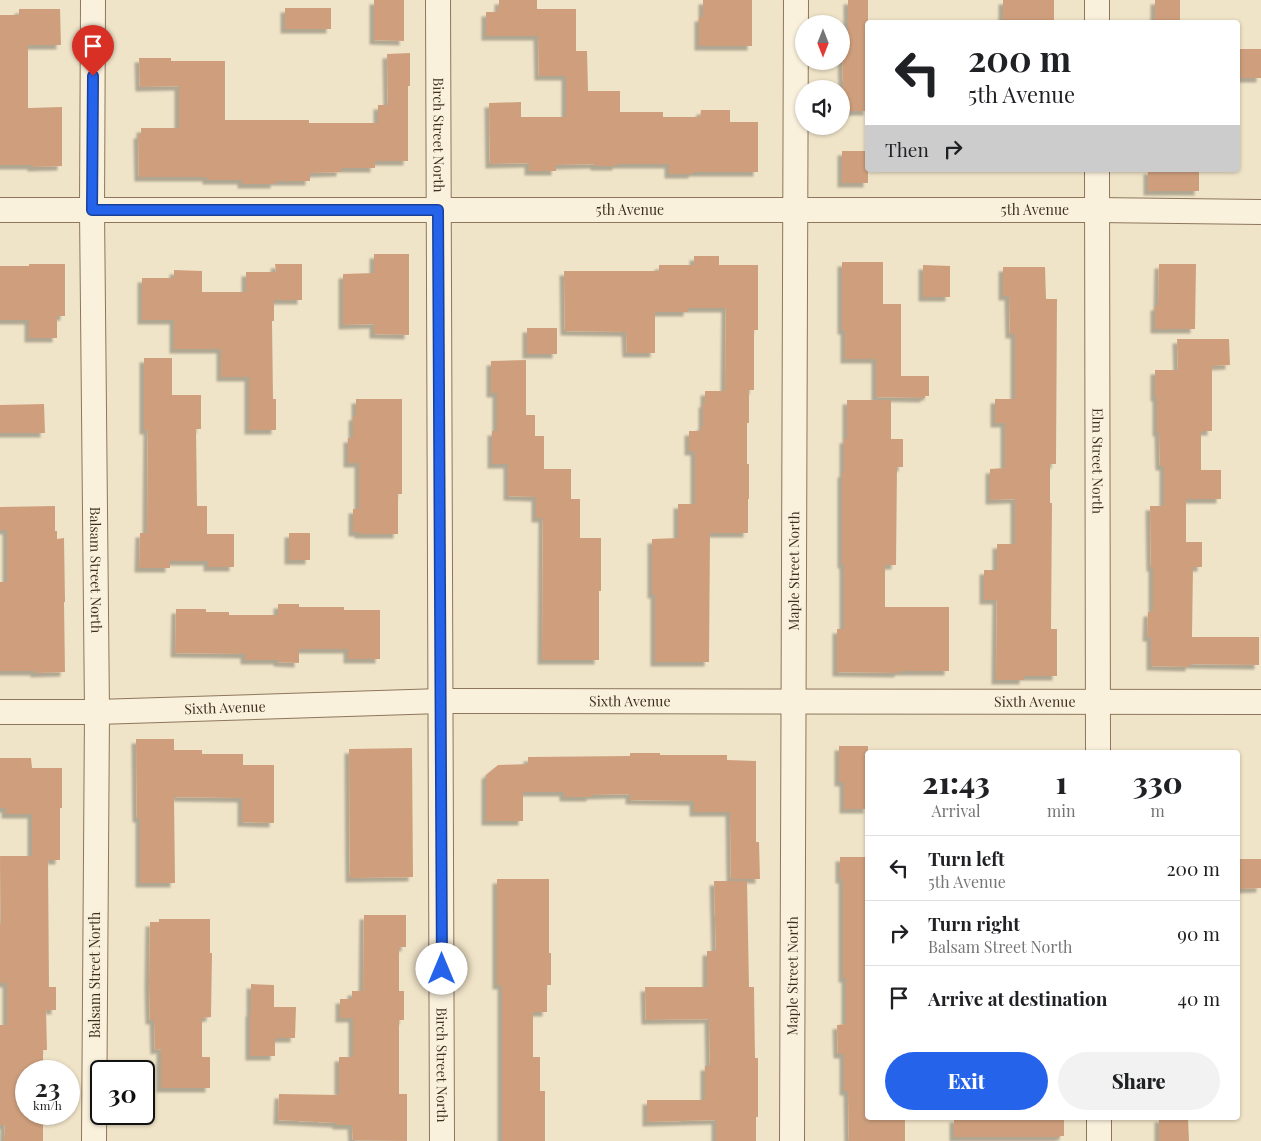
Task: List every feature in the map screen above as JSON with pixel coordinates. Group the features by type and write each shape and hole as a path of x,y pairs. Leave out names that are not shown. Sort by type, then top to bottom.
{"street":[{"name":"Balsam Street North","path":"93,0 92,210 97,712 94,1141"},
{"name":"Birch Street North","path":"438,0 442,1141"},
{"name":"Maple Street North","path":"792,1141 796,0"},
{"path":"1096,0 1097,20"},
{"name":"Elm Street North","path":"1097,172 1098,750"},
{"name":"5th Avenue","path":"0,210 1097,210 1261,212"},
{"name":"Sixth Avenue","path":"0,712 97,712 441,701 1261,702"},
{"path":"1099,1120 1099,1141"}],"building":[{"path":"374,0 404,0 404,41 374,40"},
{"path":"499,0 537,0 537,9 576,9 576,51 587,51 588,91 620,91 620,112 663,112 663,117 700,117 701,110 730,110 730,122 758,122 758,172 669,174 669,164 617,164 617,166 595,166 595,164 556,165 556,171 529,171 529,163 490,164 489,103 521,102 521,117 566,117 566,76 539,76 538,36 486,36 486,12 497,12"},
{"path":"703,0 752,0 752,46 699,46 699,17 703,17"},
{"path":"848,0 868,0 868,20 865,20 865,111 850,111 850,80 843,80 843,70 850,70 850,15 848,15"},
{"path":"1003,0 1054,0 1054,20 1003,20"},
{"path":"1155,0 1180,0 1180,20 1155,20"},
{"path":"285,8 331,8 331,29 285,29"},
{"path":"19,9 60,9 61,45 28,45 28,108 62,107 62,166 0,165 0,15 19,15"},
{"path":"1240,49 1261,49 1261,78 1240,78"},
{"path":"410,53 408,161 375,161 375,168 341,168 341,172 310,173 310,181 275,181 275,184 242,184 242,180 207,180 207,177 139,177 138,134 141,134 141,128 179,128 179,86 140,87 139,58 171,58 171,61 225,61 225,120 309,120 309,123 378,123 378,105 388,105 387,54"},
{"path":"842,151 865,151 865,172 868,172 868,183 842,183"},
{"path":"1148,172 1199,172 1199,191 1148,191"},
{"path":"374,254 409,254 409,335 374,334 374,324 343,325 343,274 374,273"},
{"path":"694,256 719,256 719,265 758,265 758,330 754,330 754,390 749,390 749,423 747,423 747,464 749,464 748,533 710,533 709,662 655,662 655,594 652,594 652,539 678,538 678,504 695,504 695,451 689,451 689,431 701,431 701,426 703,426 705,391 725,391 726,308 688,308 688,312 655,312 655,353 627,353 626,332 565,331 564,271 659,271 659,265 694,265"},
{"path":"842,262 883,262 883,304 901,304 901,376 929,376 929,396 925,396 925,398 876,397 876,359 845,359 845,330 842,330"},
{"path":"29,264 65,264 65,316 57,316 57,338 29,338 29,320 0,320 0,266 29,266"},
{"path":"275,264 302,264 302,300 274,300 274,321 272,321 273,399 276,399 276,430 249,430 249,377 221,377 221,349 174,349 174,320 142,320 142,278 174,278 174,270 202,271 202,292 246,292 246,272 276,272"},
{"path":"1159,264 1196,264 1195,329 1155,329 1155,306 1158,306"},
{"path":"923,265 950,266 950,297 923,297"},
{"path":"1003,267 1045,267 1046,299 1057,299 1056,464 1050,464 1050,503 1052,503 1051,629 1057,629 1057,676 1024,676 1024,680 996,680 997,600 984,600 984,570 997,570 997,544 1015,544 1015,499 990,500 990,469 1005,468 1005,423 995,423 995,399 1015,399 1015,334 1010,334 1009,296 1003,296"},
{"path":"527,328 557,328 557,354 527,354"},
{"path":"1177,339 1229,339 1230,365 1212,366 1212,431 1201,432 1201,470 1221,470 1221,499 1186,499 1186,542 1202,542 1202,567 1193,567 1192,637 1259,637 1259,665 1190,664 1190,667 1151,666 1151,637 1147,637 1148,612 1153,612 1150,506 1164,506 1164,466 1160,466 1155,370 1178,370"},
{"path":"144,358 172,358 172,395 201,395 201,429 196,429 197,506 207,506 207,534 234,534 234,567 208,567 208,561 170,561 170,568 139,568 140,533 147,533 148,430 144,430"},
{"path":"526,360 526,415 535,415 535,436 544,436 544,469 571,469 571,499 580,499 580,538 601,538 599,660 542,660 543,518 536,518 536,497 508,496 508,464 492,464 492,431 497,431 497,393 491,393 491,361"},
{"path":"356,399 402,399 402,494 398,494 398,534 359,534 359,532 353,532 353,509 359,509 359,463 348,463 348,438 353,438 353,416 356,416"},
{"path":"847,400 891,400 891,439 903,439 903,467 897,467 896,565 885,565 885,607 949,607 949,671 899,671 899,673 837,672 837,629 844,629 842,473 844,473 844,439 847,439"},
{"path":"44,404 45,433 0,433 0,405"},
{"path":"55,506 55,531 57,531 57,539 64,538 65,672 0,671 0,582 7,582 7,530 0,530 0,507"},
{"path":"289,533 310,533 310,560 289,560"},
{"path":"278,604 299,604 299,607 344,607 344,610 380,610 380,659 348,659 348,649 299,649 299,663 278,662 278,660 245,660 245,654 175,653 176,609 206,609 206,612 229,612 229,615 278,615"},
{"path":"136,739 174,739 174,750 202,750 202,754 243,754 243,765 274,765 274,823 242,822 242,798 174,797 175,883 140,883 140,818 137,818"},
{"path":"839,746 868,746 868,750 865,750 865,809 844,809 844,782 839,782"},
{"path":"412,748 413,877 350,878 349,749"},
{"path":"630,753 727,755 727,760 756,761 756,842 759,842 760,879 731,879 730,812 694,812 694,801 630,800 630,794 564,797 564,792 523,792 523,821 486,821 486,775 498,765 528,764 528,757 630,756"},
{"path":"0,758 31,758 32,768 62,768 60,860 48,860 49,987 56,987 56,1010 46,1010 47,1050 43,1050 43,1060 15,1060 15,1125 43,1125 43,1141 4,1141 5,1125 0,1125 0,1025 7,1025 7,983 0,983 0,856 32,856 32,814 6,814 6,808 0,808"},
{"path":"840,857 865,857 865,1120 905,1120 905,1141 849,1141 848,1091 844,1091 844,1054 838,1054 837,1025 846,1024 846,978 843,978 843,879 840,879"},
{"path":"1240,859 1261,859 1261,888 1240,889"},
{"path":"497,879 549,879 551,985 547,985 547,1012 533,1012 533,1057 540,1057 540,1091 545,1091 545,1141 502,1141 502,985 497,985"},
{"path":"714,881 747,881 749,987 754,987 755,1058 758,1058 756,1141 716,1141 716,1120 647,1122 647,1100 705,1100 705,1066 710,1066 709,1019 646,1020 645,987 707,987 707,951 716,951"},
{"path":"364,915 406,915 406,947 399,947 399,991 404,991 404,1020 399,1020 399,1094 407,1094 407,1141 353,1140 352,1125 278,1120 279,1094 339,1095 339,1057 353,1057 353,1018 340,1018 340,999 352,999 352,991 363,991"},
{"path":"159,919 210,919 210,953 212,953 211,1017 202,1018 202,1057 210,1057 210,1088 161,1088 161,1049 155,1050 154,1020 150,1020 149,984 150,922 159,922"},
{"path":"251,984 274,985 274,1007 296,1007 295,1038 275,1038 275,1056 250,1056"},
{"path":"954,1120 1064,1120 1064,1136 1060,1137 954,1137"},
{"path":"1159,1120 1188,1120 1189,1141 1159,1141"}],"route":[{"path":"93,76 92,210 438,210 442,969"}]}
